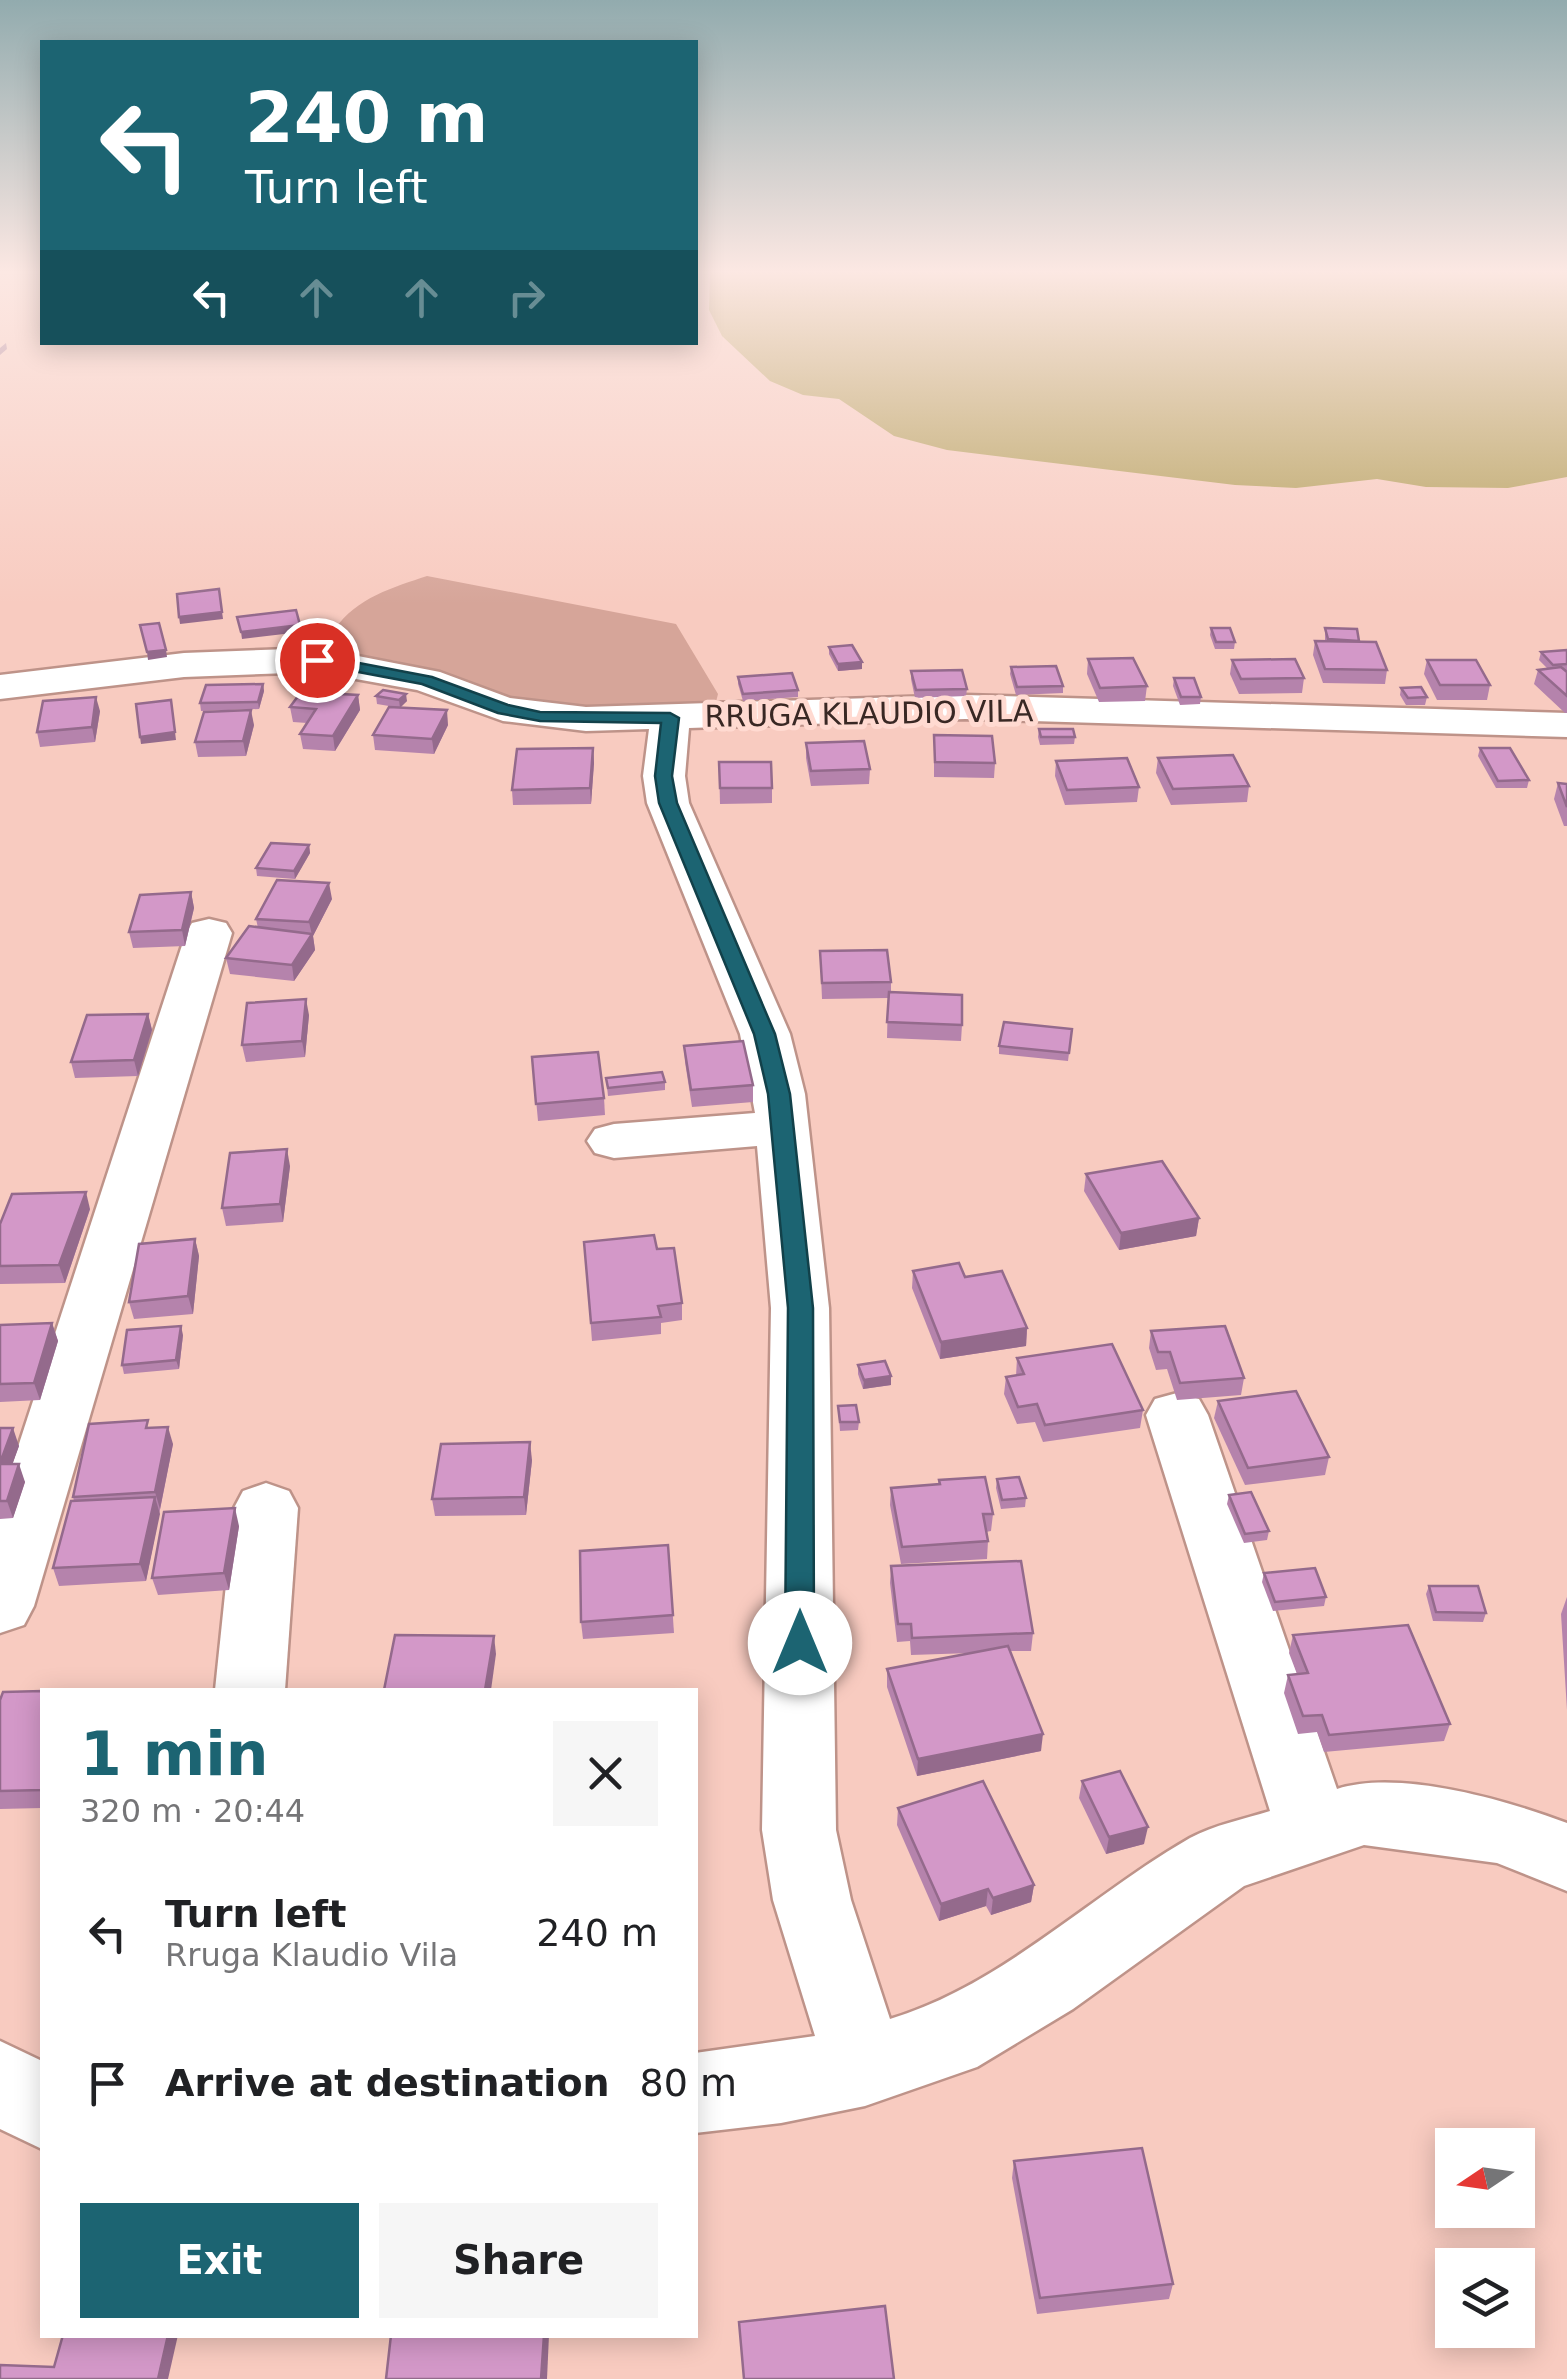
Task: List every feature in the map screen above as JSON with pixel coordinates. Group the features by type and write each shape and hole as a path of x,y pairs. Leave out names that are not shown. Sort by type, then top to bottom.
{"street":[{"name":"RRUGA KLAUDIO VILA","path":"0,687 184,665 317,660 426,680 504,709 540,716 670,718 965,707 1567,725"},
{"path":"670,718 664,776 668,803 765,1034 782,1127 800,1308 799,1830 812,1900 865,2066"},
{"path":"0,1606 210,933"},
{"path":"614,1141 782,1127"},
{"path":"1177,1415 1313,1830"},
{"path":"250,1688 266,1508"},
{"path":"698,2093 781,2083 865,2066 948,2040 1045,1984 1219,1862 1364,1812 1500,1831 1567,1857"},
{"path":"0,2081 40,2107"}],"shaded area":[{"path":"772,382 1567,382 1567,477 1508,488 1426,487 1377,479 1296,488 1235,485 947,450 894,436 839,399 803,395"},
{"path":"427,576 676,624 718,694 714,710 529,715 447,678 396,661 347,655 335,629 344,618 376,595"}],"building":[{"path":"219,589 222,612 179,617 177,594"},
{"path":"296,610 300,625 241,632 237,617"},
{"path":"159,623 166,650 147,652 140,625"},
{"path":"1211,628 1230,628 1235,642 1216,642"},
{"path":"1325,628 1357,629 1359,641 1328,639"},
{"path":"1315,641 1376,642 1387,670 1325,669"},
{"path":"852,645 862,662 838,664 829,647"},
{"path":"1567,650 1567,664 1553,665 1541,652"},
{"path":"1133,658 1147,686 1100,688 1088,659"},
{"path":"1295,659 1304,678 1241,679 1232,660"},
{"path":"1427,660 1476,660 1490,685 1440,685"},
{"path":"1056,666 1063,686 1017,687 1011,667"},
{"path":"1561,667 1567,672 1567,696 1538,670"},
{"path":"962,670 967,689 916,690 911,671"},
{"path":"792,673 798,690 743,694 738,677"},
{"path":"1174,678 1194,678 1201,697 1181,697"},
{"path":"263,684 258,702 200,703 206,685"},
{"path":"1421,687 1427,697 1408,698 1401,688"},
{"path":"383,690 406,694 399,700 376,696"},
{"path":"301,692 358,695 333,736 300,734 316,709 290,707"},
{"path":"96,697 92,727 37,732 43,701"},
{"path":"171,700 175,732 140,737 136,704"},
{"path":"389,707 447,710 432,739 373,735"},
{"path":"251,710 243,741 195,742 204,712"},
{"path":"1039,729 1073,729 1075,737 1041,737"},
{"path":"934,735 992,736 995,763 935,762"},
{"path":"864,741 870,769 811,771 806,743"},
{"path":"593,748 590,788 512,790 517,749"},
{"path":"1480,748 1510,748 1529,780 1498,781"},
{"path":"1233,755 1249,786 1173,789 1158,758"},
{"path":"1127,758 1139,787 1067,790 1056,761"},
{"path":"719,762 771,762 772,788 720,788"},
{"path":"1558,783 1567,784 1567,807"},
{"path":"271,843 309,845 294,871 256,868"},
{"path":"277,880 329,883 309,922 256,919"},
{"path":"191,892 182,930 129,932 140,895"},
{"path":"249,926 312,934 292,965 226,958"},
{"path":"887,950 891,982 822,983 820,951"},
{"path":"889,992 962,995 962,1025 887,1022"},
{"path":"306,999 302,1041 242,1045 247,1003"},
{"path":"148,1014 134,1060 71,1062 87,1015"},
{"path":"1004,1022 1072,1029 1069,1053 999,1046"},
{"path":"743,1041 753,1085 691,1090 684,1046"},
{"path":"598,1052 604,1098 536,1104 532,1057"},
{"path":"662,1072 665,1082 608,1088 606,1078"},
{"path":"287,1149 280,1204 222,1208 230,1153"},
{"path":"1162,1161 1199,1218 1121,1233 1086,1174"},
{"path":"86,1192 59,1265 0,1266 0,1224 12,1194"},
{"path":"654,1235 657,1249 674,1248 682,1303 658,1306 661,1317 591,1323 584,1242"},
{"path":"195,1239 188,1296 129,1302 139,1244"},
{"path":"959,1263 965,1277 1002,1271 1027,1328 941,1342 913,1271"},
{"path":"52,1323 34,1383 0,1384 0,1325"},
{"path":"181,1326 176,1360 122,1365 127,1330"},
{"path":"1225,1326 1244,1378 1180,1383 1170,1352 1158,1352 1151,1331"},
{"path":"1112,1344 1143,1410 1045,1425 1037,1404 1018,1407 1006,1377 1024,1374 1017,1358"},
{"path":"885,1361 891,1376 864,1380 858,1365"},
{"path":"1296,1391 1329,1457 1248,1468 1218,1401"},
{"path":"856,1405 859,1422 840,1422 838,1406"},
{"path":"148,1420 146,1428 168,1427 155,1492 73,1497 89,1424"},
{"path":"0,1428 13,1428 0,1463"},
{"path":"530,1442 524,1497 432,1499 441,1444"},
{"path":"0,1464 19,1464 7,1501 0,1501"},
{"path":"985,1477 993,1514 983,1514 988,1541 902,1547 891,1488"},
{"path":"1019,1477 1026,1498 1002,1500 997,1479"},
{"path":"1251,1492 1269,1531 1245,1534 1229,1495"},
{"path":"155,1497 140,1564 53,1568 71,1501"},
{"path":"235,1508 224,1573 152,1578 164,1512"},
{"path":"668,1545 673,1615 581,1622 580,1551"},
{"path":"1021,1561 1033,1633 912,1638 911,1624 898,1624 891,1566"},
{"path":"1315,1568 1326,1597 1275,1602 1264,1573"},
{"path":"1429,1586 1478,1586 1486,1613 1436,1612"},
{"path":"1408,1625 1450,1724 1329,1735 1322,1715 1303,1716 1288,1675 1308,1673 1293,1635"},
{"path":"395,1635 494,1636 485,1688 384,1688"},
{"path":"1008,1646 1043,1734 918,1759 887,1669"},
{"path":"40,1691 40,1790 0,1791 3,1692"},
{"path":"1120,1771 1148,1827 1109,1837 1082,1781"},
{"path":"983,1781 1034,1885 993,1898 988,1889 941,1904 898,1808"},
{"path":"1142,2148 1173,2284 1040,2298 1014,2161"},
{"path":"885,2306 894,2379 744,2379 739,2322"},
{"path":"62,2338 167,2338 158,2379 0,2379 0,2365 54,2367"},
{"path":"391,2338 544,2338 541,2379 386,2379"}],"route":[{"path":"317,660 426,680 504,709 540,716 670,718 664,776 668,803 765,1034 779,1094 800,1308 800,1643"}]}
